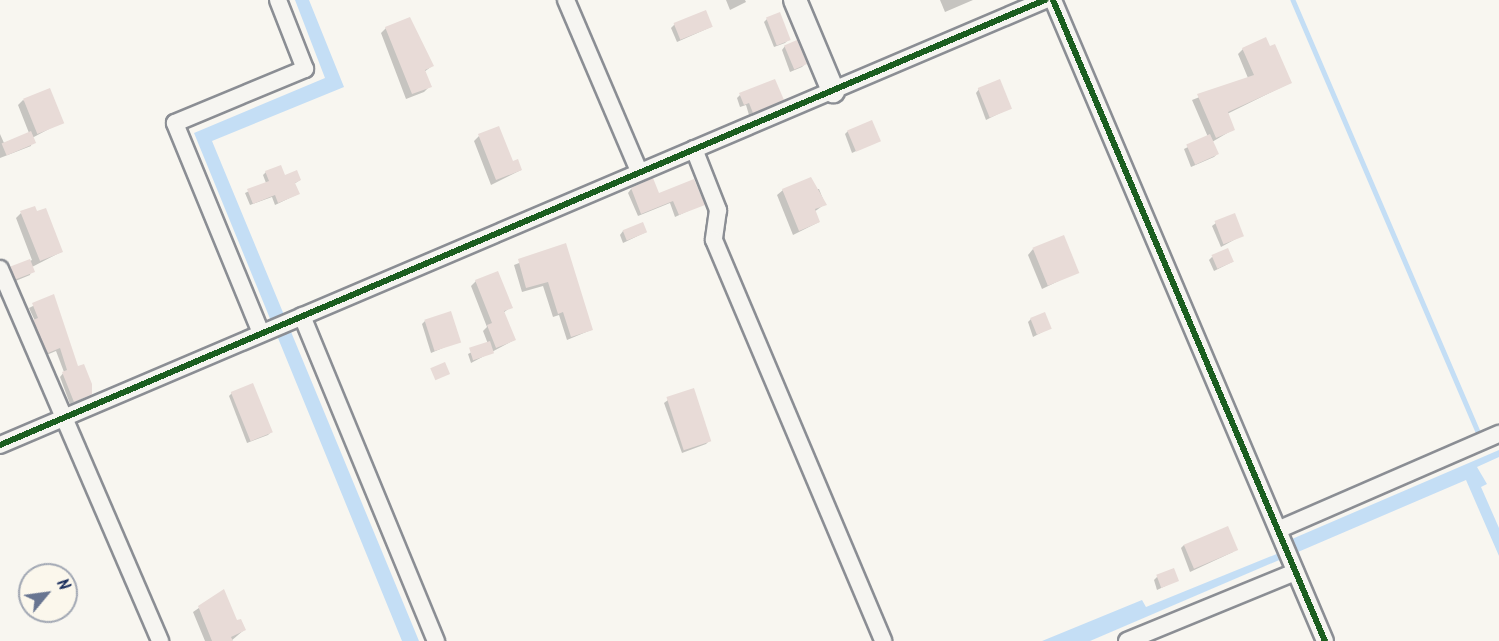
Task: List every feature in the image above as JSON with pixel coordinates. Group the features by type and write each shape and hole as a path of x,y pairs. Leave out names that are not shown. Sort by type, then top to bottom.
{"street":[{"path":"267,331 175,123 305,69 278,0"},
{"path":"566,0 639,171"},
{"path":"795,0 833,90"},
{"path":"0,445 1045,0"},
{"path":"1053,0 1325,641"},
{"path":"694,149 718,210 714,240 883,641"},
{"path":"0,269 58,411 66,417 160,641"},
{"path":"295,319 436,641"},
{"path":"1127,641 1499,434"}],"water":[{"path":"295,0 309,0 344,87 212,141 419,641 402,641 194,133 325,78"},
{"path":"1499,450 1499,457 1477,467 1487,484 1481,487 1499,528 1499,556 1466,480 1090,641 1042,641 1142,600 1146,607 1279,553 1294,543 1292,539"}],"building":[{"path":"706,10 713,27 680,40 674,23"},
{"path":"780,12 791,40 777,45 766,17"},
{"path":"410,17 434,66 425,70 432,87 412,94 385,27"},
{"path":"1266,37 1270,46 1275,44 1292,83 1228,112 1235,130 1216,138 1197,94 1254,75 1242,48"},
{"path":"797,40 807,64 794,69 784,45"},
{"path":"775,79 784,100 753,113 749,103 744,105 739,93"},
{"path":"1000,79 1012,109 990,118 978,88"},
{"path":"50,88 64,123 37,134 23,99"},
{"path":"872,120 881,141 856,152 847,131"},
{"path":"499,126 513,161 518,159 522,170 496,180 478,134"},
{"path":"31,131 36,143 7,155 2,144"},
{"path":"1210,134 1219,154 1195,165 1186,145"},
{"path":"281,165 285,175 297,170 301,180 295,183 300,194 278,203 275,195 253,204 247,189 269,181 265,171"},
{"path":"811,177 827,205 815,209 820,222 799,231 782,189"},
{"path":"653,178 659,193 694,179 705,205 679,215 673,201 641,214 631,188"},
{"path":"35,206 37,211 46,208 63,252 40,261 20,211"},
{"path":"1235,213 1244,236 1223,244 1214,221"},
{"path":"643,222 647,232 627,240 623,230"},
{"path":"1064,235 1079,273 1048,286 1032,248"},
{"path":"566,243 593,330 571,337 563,312 558,314 548,282 526,288 518,259"},
{"path":"1228,248 1234,262 1217,269 1211,255"},
{"path":"30,259 35,272 15,280 10,267"},
{"path":"498,271 513,308 504,311 516,340 496,348 487,325 492,323 475,280"},
{"path":"54,294 78,366 84,364 92,384 92,394 74,402 62,372 67,370 60,348 48,353 33,320 38,318 32,303"},
{"path":"451,311 461,342 435,351 424,320"},
{"path":"1045,312 1052,329 1037,335 1030,318"},
{"path":"490,341 494,353 473,360 469,348"},
{"path":"445,362 450,374 435,380 430,368"},
{"path":"253,383 273,432 251,441 231,392"},
{"path":"694,388 711,441 684,450 666,397"},
{"path":"1228,526 1238,550 1194,569 1184,545"},
{"path":"1174,568 1179,581 1161,588 1156,575"},
{"path":"224,589 237,620 241,619 246,630 231,637 233,641 212,641 198,606"}],"waterway":[{"path":"1293,0 1478,432"}],"cycle path":[{"path":"0,445 1045,0"},
{"path":"1053,0 1325,641"}]}
